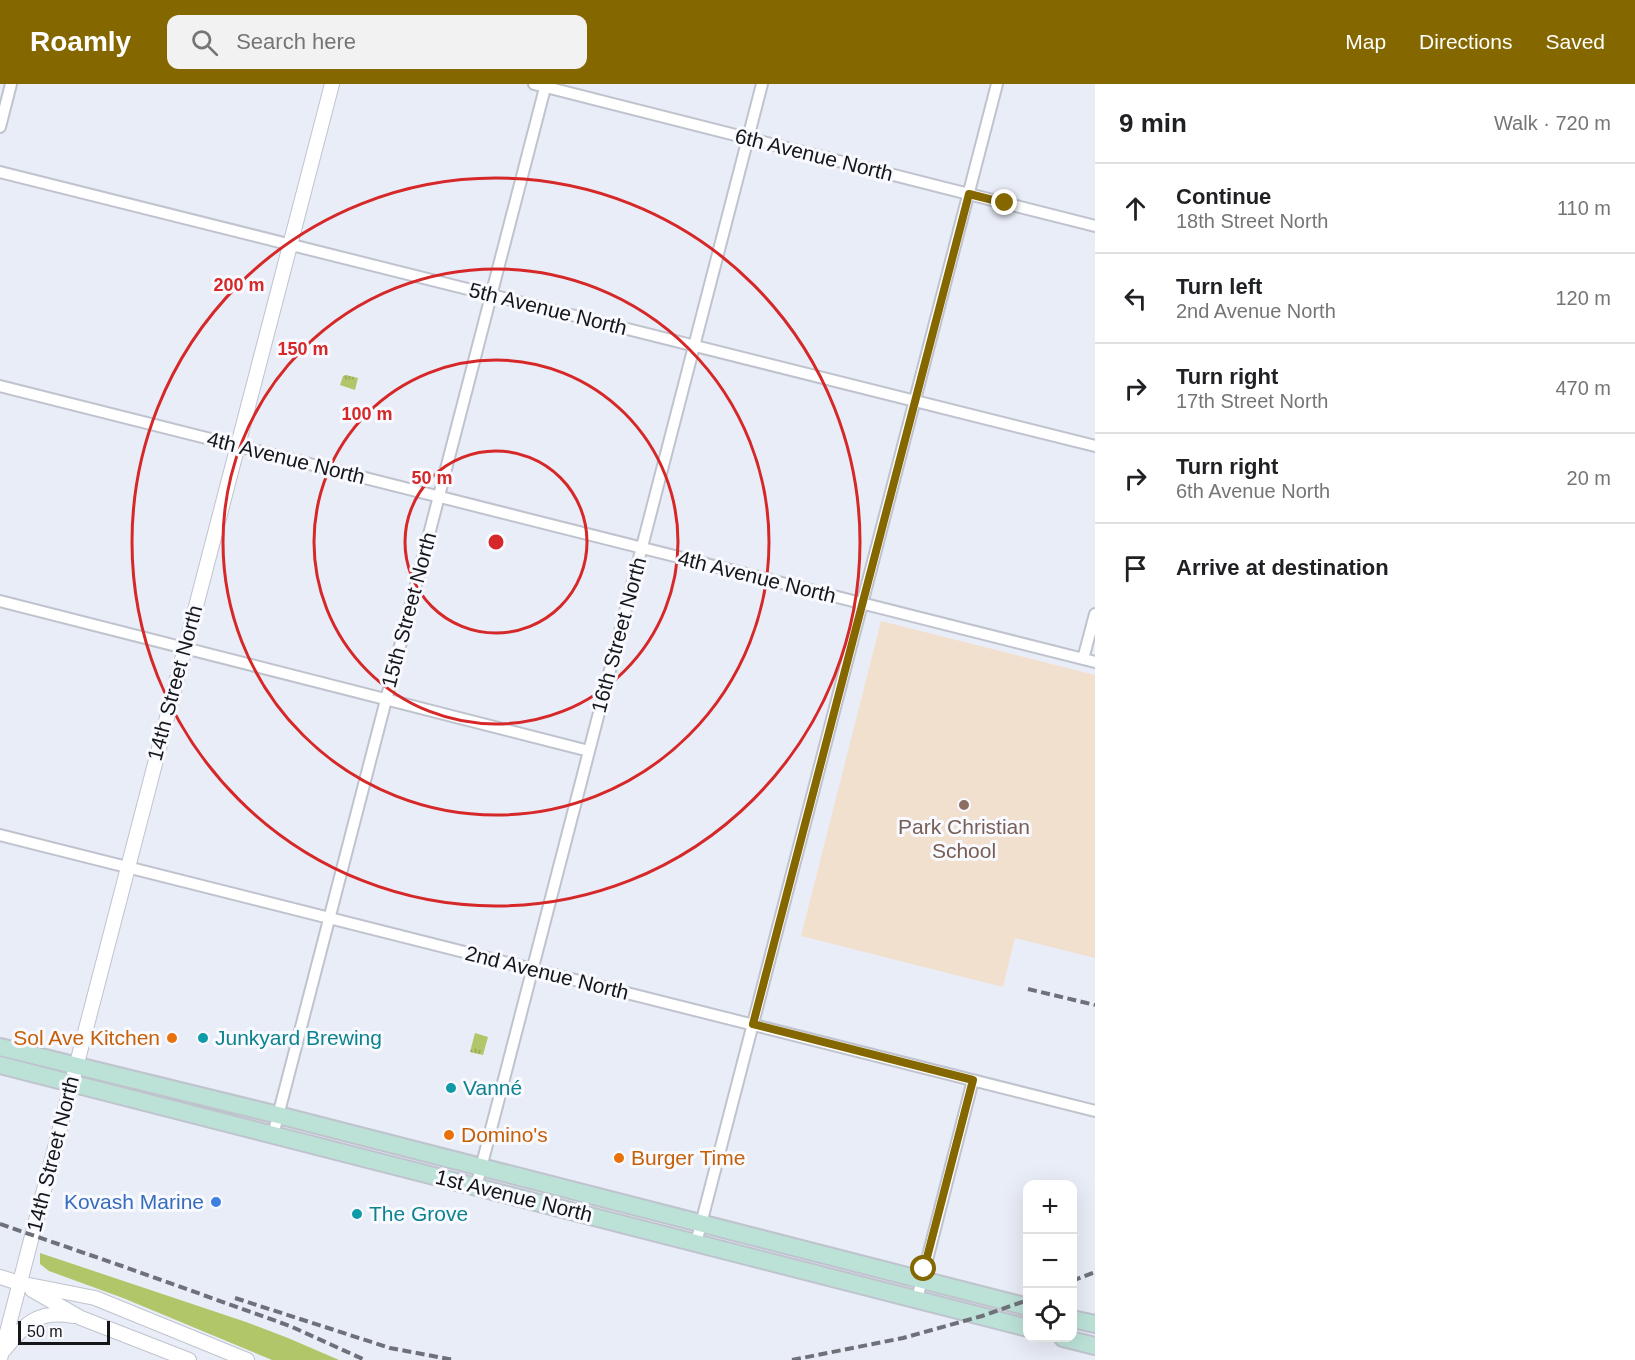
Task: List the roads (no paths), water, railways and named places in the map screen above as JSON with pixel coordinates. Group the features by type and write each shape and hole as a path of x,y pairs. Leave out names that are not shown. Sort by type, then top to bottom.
{"main road":[{"name":"1st Avenue North","path":"0,1047 702,1222 1023,1306"},
{"name":"1st Avenue North","path":"0,1065 1023,1327"},
{"path":"1077,1320 1095,1324"},
{"path":"1077,1340 1093,1343"}],"street":[{"path":"0,126 11,84"},
{"name":"14th Street North","path":"1,1356 332,84"},
{"name":"16th Street North","path":"476,1187 762,84"},
{"path":"696,1243 998,84"},
{"name":"6th Avenue North","path":"541,85 1095,226"},
{"name":"15th Street North","path":"273,1135 491,295 541,85"},
{"name":"5th Avenue North","path":"0,172 1095,446"},
{"name":"4th Avenue North","path":"0,386 1095,662"},
{"path":"0,601 589,751"},
{"path":"1083,659 1095,614"},
{"name":"2nd Avenue North","path":"0,835 1095,1111"},
{"path":"917,1299 973,1080"},
{"path":"0,1276 19,1283 95,1298 247,1360"},
{"path":"19,1283 81,1318 189,1360"},
{"path":"1,1356 29,1322 46,1314 81,1318"},
{"path":"1093,1343 1095,1324"}],"railway":[{"path":"1028,989 1095,1005"},
{"path":"0,1224 290,1326 365,1360"},
{"path":"1077,1279 1095,1272"},
{"path":"235,1298 390,1348 454,1360"},
{"path":"792,1360 903,1338 1023,1302"}],"place":[{"name":"Park Christian School","path":"964,805"},
{"name":"Sol Ave Kitchen","path":"172,1038"},
{"name":"Junkyard Brewing","path":"203,1038"},
{"name":"Vanné","path":"451,1088"},
{"name":"Domino's","path":"449,1135"},
{"name":"Burger Time","path":"619,1158"},
{"name":"Kovash Marine","path":"216,1202"},
{"name":"The Grove","path":"357,1214"}]}
